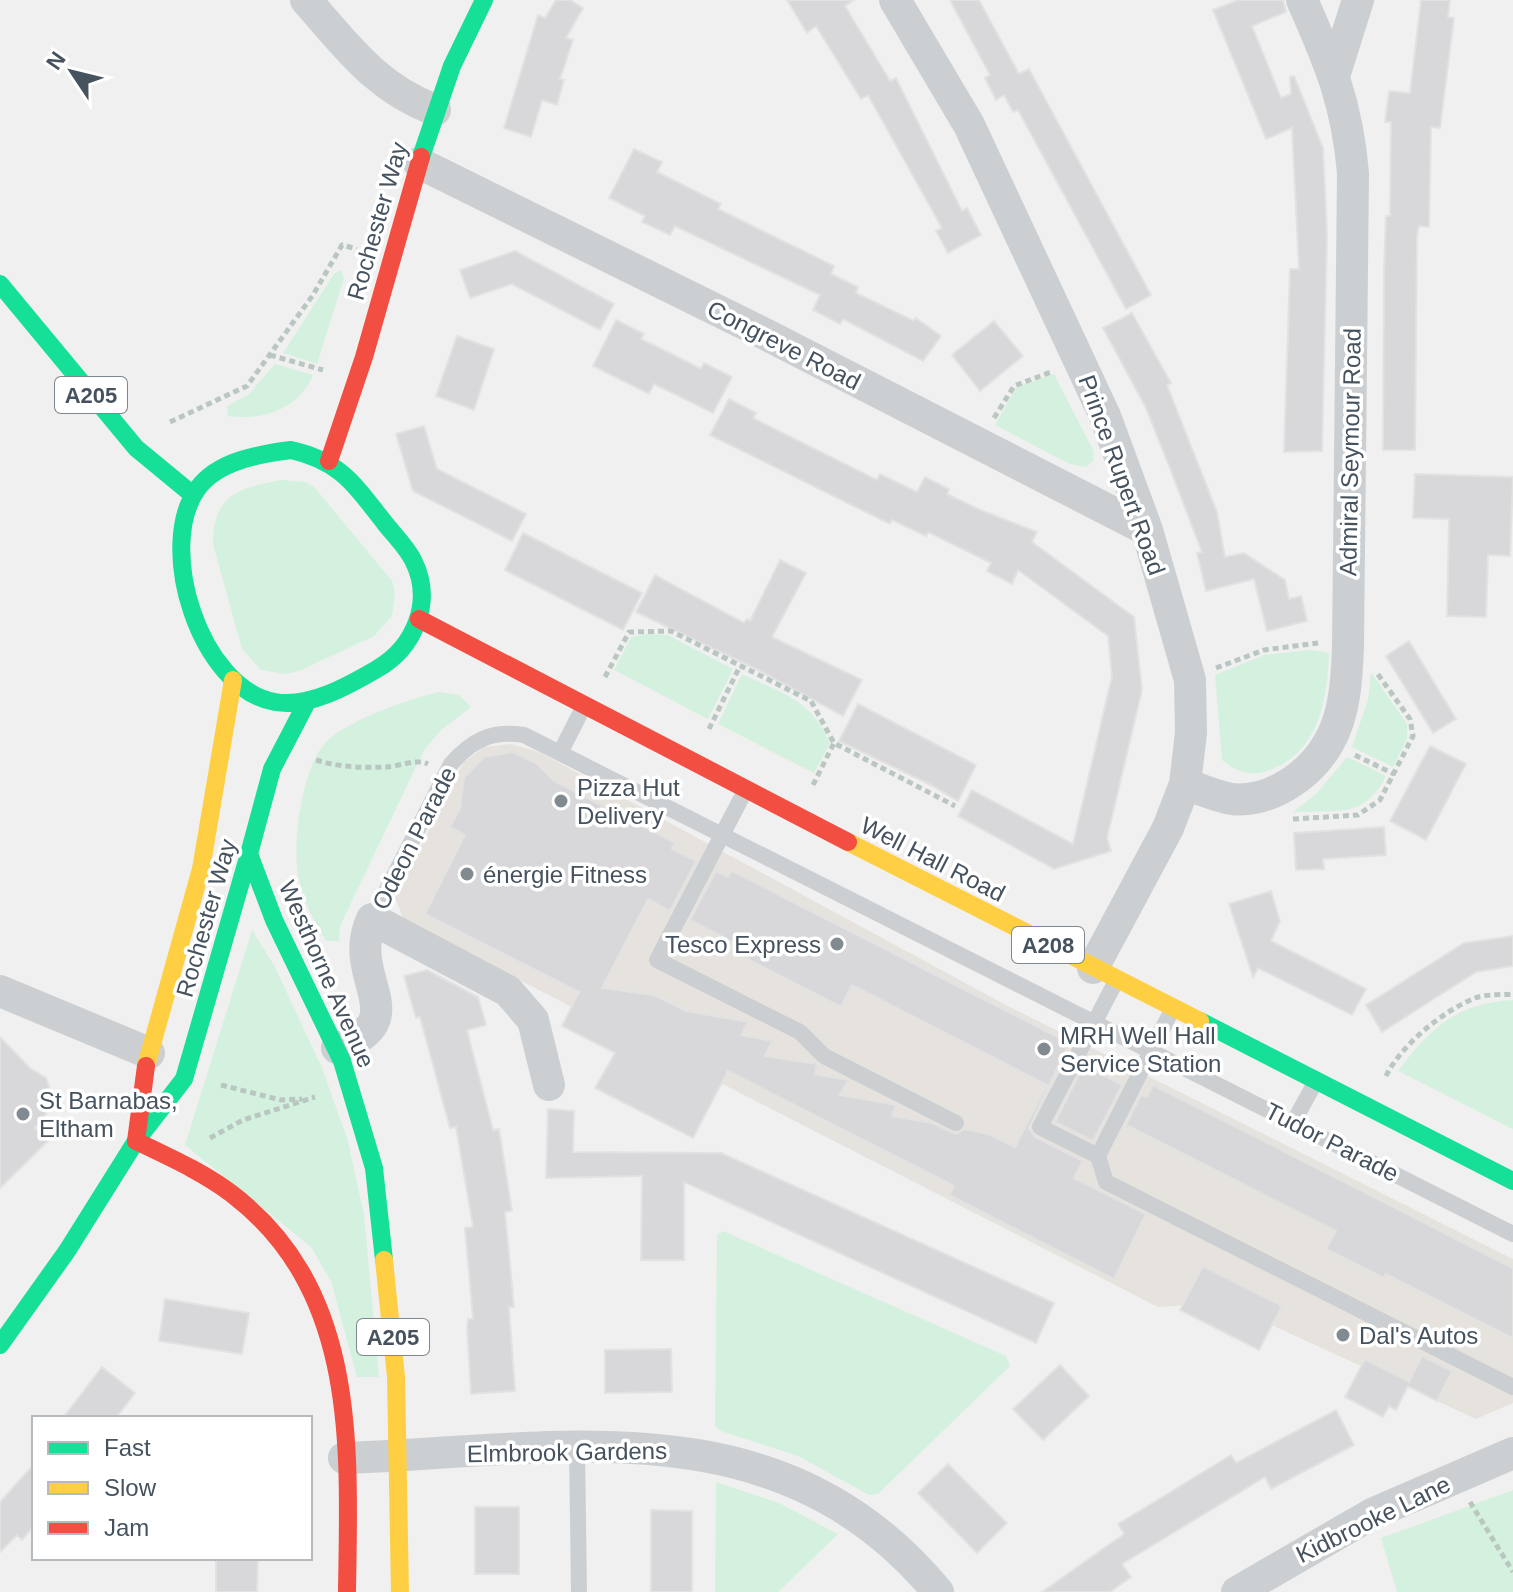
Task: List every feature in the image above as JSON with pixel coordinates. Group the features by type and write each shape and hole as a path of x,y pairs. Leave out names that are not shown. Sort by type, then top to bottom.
{"main road":[{"name":"Rochester Way","path":"329,461 349,409 435,110 461,38 484,0"},
{"name":"A205","path":"5,301 136,448 193,495"},
{"path":"291,450 329,461 365,496 413,561 421,583 419,619 412,636 399,653 381,668 308,700 276,703 254,695 214,661 191,600 182,541 184,519 193,495 229,464 271,452 291,450"},
{"name":"Well Hall Road","path":"419,619 584,707 1513,1181"},
{"name":"Rochester Way","path":"136,1141 149,1053 201,869 233,680"},
{"name":"Rochester Way","path":"0,1345 67,1251 136,1141 186,1074 272,769 308,700"},
{"name":"Westhorne Avenue","path":"249,854 274,920 337,1048 374,1168 389,1288 400,1456 400,1592"},
{"name":"A205","path":"136,1141 201,1175 245,1204 286,1247 312,1288 331,1336 344,1458 347,1592"}],"street":[{"path":"306,0 373,76 403,97 435,110"},
{"name":"Prince Rupert Road","path":"895,0 969,125 1105,416 1147,530 1190,680 1191,733 1185,784 1105,974"},
{"name":"Admiral Seymour Road","path":"1185,784 1230,798 1253,799 1280,789 1308,769 1329,742 1343,699 1348,655 1353,173 1348,122 1335,73 1302,0"},
{"path":"1335,73 1358,0"},
{"name":"Congreve Road","path":"419,163 1147,530"},
{"path":"372,919 508,991 533,1020 549,1085"},
{"name":"Odeon Parade","path":"337,1048 366,1036 375,1024 377,1009 363,950 372,919"},
{"path":"0,991 149,1053"},
{"name":"Elmbrook Gardens","path":"344,1458 635,1446 698,1453 765,1471 818,1494 872,1529 938,1592"},
{"name":"Kidbrooke Lane","path":"1237,1592 1372,1514 1513,1453"}],"lane":[{"path":"560,753 584,707"},
{"name":"Odeon Parade","path":"372,919 446,773 466,747 485,736 505,732 524,735 887,919"},
{"path":"746,790 657,960 800,1032 824,1056 956,1123"},
{"name":"Tudor Parade","path":"887,919 1294,1121 1513,1234"},
{"path":"1098,1156 1040,1127 1094,1024 1105,974"},
{"path":"1173,1008 1098,1156 1106,1182 1513,1387"},
{"path":"1294,1121 1316,1081"},
{"path":"577,1447 579,1592"}],"path":[{"path":"170,422 247,386 342,245 391,258"},
{"path":"270,355 326,371"},
{"path":"980,444 1014,386 1080,363"},
{"path":"605,677 629,632 671,631 811,701 822,714 834,743 955,806"},
{"path":"1190,680 1264,650 1320,643 1374,668 1410,719 1413,736 1380,800 1358,815 1289,819 1280,789"},
{"path":"709,730 740,666"},
{"path":"1329,742 1394,774"},
{"path":"813,785 834,743"},
{"path":"310,758 353,767 388,767 422,762 436,768"},
{"path":"1386,1076 1417,1038 1446,1016 1477,997 1513,994"},
{"path":"186,1074 252,1095 307,1099 221,1129 205,1141"},
{"path":"1458,1476 1513,1572"}],"shaded area":[{"path":"511,744 539,752 1004,1004 1513,1259 1513,1403 1476,1419 1224,1303 1158,1307 404,921 395,897 463,763 484,747"}],"green space":[{"path":"341,270 344,278 317,364 283,353 334,274"},
{"path":"275,364 313,375 299,396 278,410 254,416 228,416 227,406 248,395"},
{"path":"1054,374 1094,452 1093,461 1086,467 1070,464 995,425 1016,388"},
{"path":"281,480 306,482 315,488 392,581 395,593 392,616 374,636 286,674 261,670 242,649 213,544 218,514 231,496 253,486"},
{"path":"668,635 733,669 708,719 614,670 631,637"},
{"path":"1310,650 1329,653 1326,690 1317,724 1309,739 1285,763 1261,773 1237,770 1227,764 1222,760 1215,675 1264,655"},
{"path":"1371,672 1407,724 1407,739 1393,767 1352,747 1368,699"},
{"path":"742,674 794,699 814,716 830,743 814,773 718,724"},
{"path":"439,692 459,695 471,707 440,731 424,750 340,926 339,941 326,941 306,904 297,865 300,808 311,769 326,742 349,726 396,705"},
{"path":"1347,757 1386,776 1378,790 1358,806 1347,809 1293,812 1316,794"},
{"path":"252,930 275,967 322,1068 348,1141 364,1215 379,1377 357,1377 331,1281 311,1247 185,1145"},
{"path":"1513,1000 1513,1129 1398,1071 1422,1042 1447,1020 1476,1006"},
{"path":"723,1231 1006,1356 1010,1366 878,1494 869,1495 798,1456 721,1431 715,1426 717,1235"},
{"path":"716,1482 779,1503 838,1534 778,1592 715,1592"},
{"path":"1513,1490 1513,1592 1397,1592 1381,1538"}],"building":[{"path":"556,0 570,0 583,8 566,38 573,40 560,79 564,80 557,105 542,100 531,137 504,128 538,15 545,18"},
{"path":"787,0 854,0 845,6 890,81 896,78 962,211 967,208 981,235 948,253 936,231 942,228 868,95 861,99 816,26 807,33"},
{"path":"950,0 979,0 1019,74 1029,69 1151,295 1126,309 1018,110 1013,112 1004,95 996,100 985,78 990,75"},
{"path":"1238,0 1283,0 1286,12 1252,26 1281,98 1291,94 1290,77 1294,76 1323,148 1327,235 1322,451 1284,452 1290,269 1299,269 1292,128 1266,139 1213,10"},
{"path":"1421,0 1450,0 1448,17 1454,18 1440,128 1431,127 1429,227 1419,226 1417,236 1415,450 1383,450 1384,271 1386,216 1390,216 1391,122 1385,122 1389,91 1410,93"},
{"path":"634,149 662,162 657,172 721,204 718,209 834,266 831,274 858,287 856,293 914,321 916,318 941,336 923,361 843,319 840,324 813,310 820,295 675,226 670,235 642,222 645,216 609,198"},
{"path":"515,251 614,304 600,330 512,284 470,298 460,270"},
{"path":"1132,313 1171,383 1167,385 1217,512 1225,557 1244,553 1285,580 1289,599 1301,596 1307,621 1267,631 1254,579 1206,591 1197,553 1202,552 1169,466 1146,408 1103,328"},
{"path":"616,320 644,334 641,339 701,369 704,363 732,377 713,413 654,384 649,394 593,366"},
{"path":"994,321 1023,356 980,391 952,355"},
{"path":"457,336 494,349 474,410 436,396"},
{"path":"729,399 756,413 753,418 877,480 880,474 917,492 925,477 949,489 947,494 1037,532 1032,542 1134,617 1142,690 1107,838 1111,851 1054,869 958,816 972,790 1073,844 1112,676 1108,636 1018,570 1012,584 987,571 991,563 928,532 926,536 892,520 890,524 710,435"},
{"path":"424,426 437,469 526,514 512,541 413,491 396,434"},
{"path":"1415,474 1513,477 1510,556 1488,555 1486,617 1447,616 1449,519 1413,518"},
{"path":"523,533 642,593 623,630 505,570"},
{"path":"780,560 806,573 772,637 862,680 843,716 756,669 636,612 655,575 744,623 747,619 750,621"},
{"path":"1409,641 1456,719 1433,733 1386,656"},
{"path":"858,704 976,765 958,801 839,741"},
{"path":"1430,746 1466,764 1426,840 1390,821"},
{"path":"513,752 536,763 554,781 675,843 672,849 696,861 670,911 648,899 602,988 654,995 686,1011 748,1022 741,1035 772,1041 765,1056 817,1064 815,1074 848,1080 840,1095 896,1105 892,1116 932,1123 956,1134 965,1129 988,1134 1015,1147 1047,1085 852,985 841,1007 738,954 742,947 690,920 716,871 728,877 732,871 1069,1043 1029,1128 1035,1137 1083,1161 1074,1178 1146,1214 1114,1279 949,1195 954,1186 728,1071 693,1138 595,1088 615,1053 562,1026 579,992 425,914 465,835 450,827 460,808 464,778 484,757"},
{"path":"1384,827 1386,855 1323,859 1324,869 1296,870 1294,833"},
{"path":"1271,891 1280,921 1271,941 1366,989 1352,1015 1258,968 1253,977 1229,904"},
{"path":"1513,936 1513,966 1476,972 1382,1032 1366,1005 1464,943"},
{"path":"427,970 478,997 486,1025 467,1030 493,1130 499,1129 512,1211 505,1212 514,1307 509,1307 515,1391 471,1394 467,1327 468,1319 473,1319 465,1228 473,1227 456,1127 450,1128 420,1017 416,1018 404,976"},
{"name":"St Barnabas, Eltham","path":"0,1037 30,1068 46,1078 53,1098 49,1110 35,1128 48,1141 0,1188"},
{"path":"1084,1065 1122,1085 1093,1141 1055,1122"},
{"path":"1153,1085 1513,1268 1513,1338 1386,1274 1384,1278 1326,1249 1336,1231 1126,1125 1141,1095 1147,1097"},
{"path":"548,1109 574,1111 573,1152 721,1153 1054,1303 1036,1343 684,1182 684,1260 641,1260 642,1176 546,1178"},
{"path":"1203,1266 1282,1306 1259,1350 1180,1310"},
{"path":"165,1299 249,1313 242,1354 159,1341"},
{"path":"671,1349 672,1392 605,1393 605,1350"},
{"path":"1422,1356 1452,1371 1437,1401 1408,1386 1396,1410 1389,1406 1383,1417 1345,1397 1365,1359 1409,1382"},
{"path":"1060,1365 1089,1396 1043,1440 1013,1409"},
{"path":"102,1367 135,1393 118,1416 65,1416"},
{"path":"1336,1410 1354,1445 1271,1489 1265,1477 1122,1564 1131,1577 1110,1592 1042,1592 1124,1534 1118,1524 1231,1455 1236,1463"},
{"path":"948,1464 1007,1523 977,1553 918,1493"},
{"path":"32,1466 32,1528 22,1540 17,1535 0,1552 0,1502"},
{"path":"475,1507 519,1507 519,1574 475,1574"},
{"path":"651,1510 692,1511 692,1592 651,1592"},
{"path":"216,1560 258,1560 257,1592 216,1592"}],"traffic: fast":[{"path":"421,157 452,66 484,0"},
{"path":"0,284 136,448 193,495"},
{"path":"291,450 322,461 354,485 410,555 422,591 421,607 411,636 390,660 366,676 328,694 288,703 275,702 248,691 225,671 206,644 192,612 184,578 181,544 186,513 206,479 240,460 291,450"},
{"path":"308,700 272,769 249,854 274,920 342,1061 374,1168 384,1260"},
{"path":"0,1345 67,1251 136,1141 184,1079 249,854"},
{"path":"1200,1021 1513,1181"}],"traffic: slow":[{"path":"146,1066 201,869 233,680"},
{"path":"848,842 1200,1021"},
{"path":"384,1260 396,1377 400,1592"}],"traffic: jam":[{"path":"329,461 364,357 421,157"},
{"path":"419,619 848,842"},
{"path":"146,1066 136,1141 221,1186 273,1233 304,1277 325,1325 338,1375 345,1428 347,1592"}],"place":[{"name":"Pizza Hut Delivery","path":"561,801"},
{"name":"énergie Fitness","path":"467,874"},
{"name":"Tesco Express","path":"837,944"},
{"name":"MRH Well Hall Service Station","path":"1044,1049"},
{"name":"St Barnabas, Eltham","path":"23,1114"},
{"name":"Dal's Autos","path":"1343,1335"}]}
